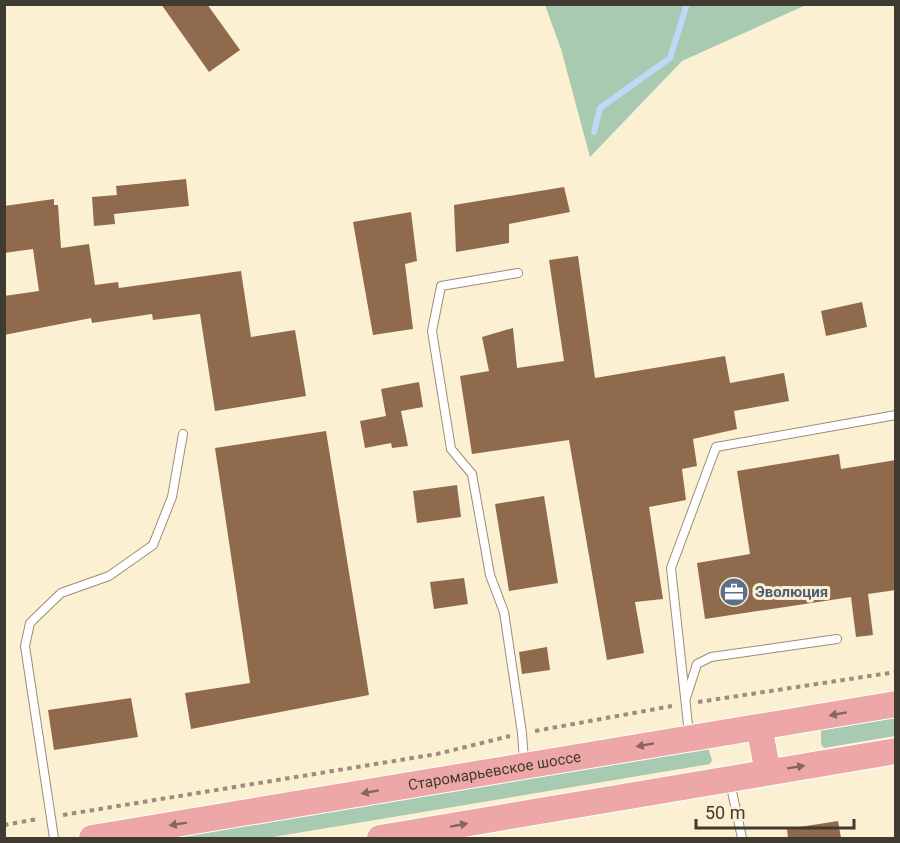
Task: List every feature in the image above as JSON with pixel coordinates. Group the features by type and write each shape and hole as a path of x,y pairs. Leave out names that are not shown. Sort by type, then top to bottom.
{"main road":[{"name":"Старомарьевское шоссе","path":"92,838 896,704"},
{"path":"759,727 768,772"},
{"path":"380,838 424,835 730,778 896,751"}],"lane":[{"path":"518,273 441,286 432,331 451,449 472,474 490,575 504,612 522,733 524,766"},
{"path":"689,738 671,568 716,447 896,415"},
{"path":"54,838 24,646 30,623 61,593 110,576 153,545 172,497 183,434"},
{"path":"685,704 697,664 711,657 837,639"},
{"path":"730,778 742,838"}],"path":[{"path":"4,825 417,758 522,733 685,704 896,672"}],"green space":[{"path":"545,4 806,5 682,61 590,157 561,49"},
{"path":"895,718 895,736 824,748 821,744 821,730"},
{"path":"708,748 712,760 710,764 267,838 160,838"}],"building":[{"path":"161,4 207,4 240,50 209,72"},
{"path":"186,179 189,206 114,214 115,224 94,226 92,197 117,195 116,186"},
{"path":"564,187 570,212 509,224 509,243 456,252 454,205"},
{"path":"54,199 54,205 58,205 61,248 89,244 95,285 118,282 119,288 241,271 251,337 295,330 306,396 215,411 200,314 153,320 152,314 92,323 91,318 4,335 4,296 39,291 33,249 4,253 4,206"},
{"path":"411,212 417,261 405,264 413,329 373,335 353,222"},
{"path":"578,256 595,378 725,356 730,383 784,373 789,401 734,411 737,429 693,439 697,466 682,469 686,500 649,507 663,599 635,602 644,653 607,660 569,440 472,454 460,376 489,371 482,337 513,328 517,368 564,361 549,260"},
{"path":"862,302 867,327 826,336 821,311"},
{"path":"419,382 423,407 401,411 408,446 392,448 391,443 365,448 360,421 386,416 381,389"},
{"path":"326,431 369,695 191,729 185,693 250,683 215,448"},
{"path":"839,454 841,469 896,460 896,590 868,594 873,635 856,637 851,597 705,619 697,563 750,554 737,471"},
{"path":"457,485 461,517 417,523 413,491"},
{"path":"544,496 558,583 509,591 495,504"},
{"path":"464,578 468,604 434,609 430,582"},
{"path":"547,647 550,670 522,674 519,652"},
{"path":"131,698 138,737 54,750 48,710"},
{"path":"838,821 841,838 788,838 787,829"}],"waterway":[{"path":"594,132 600,108 670,58 687,4"}],"place":[{"name":"Эволюция","path":"734,592"}]}
